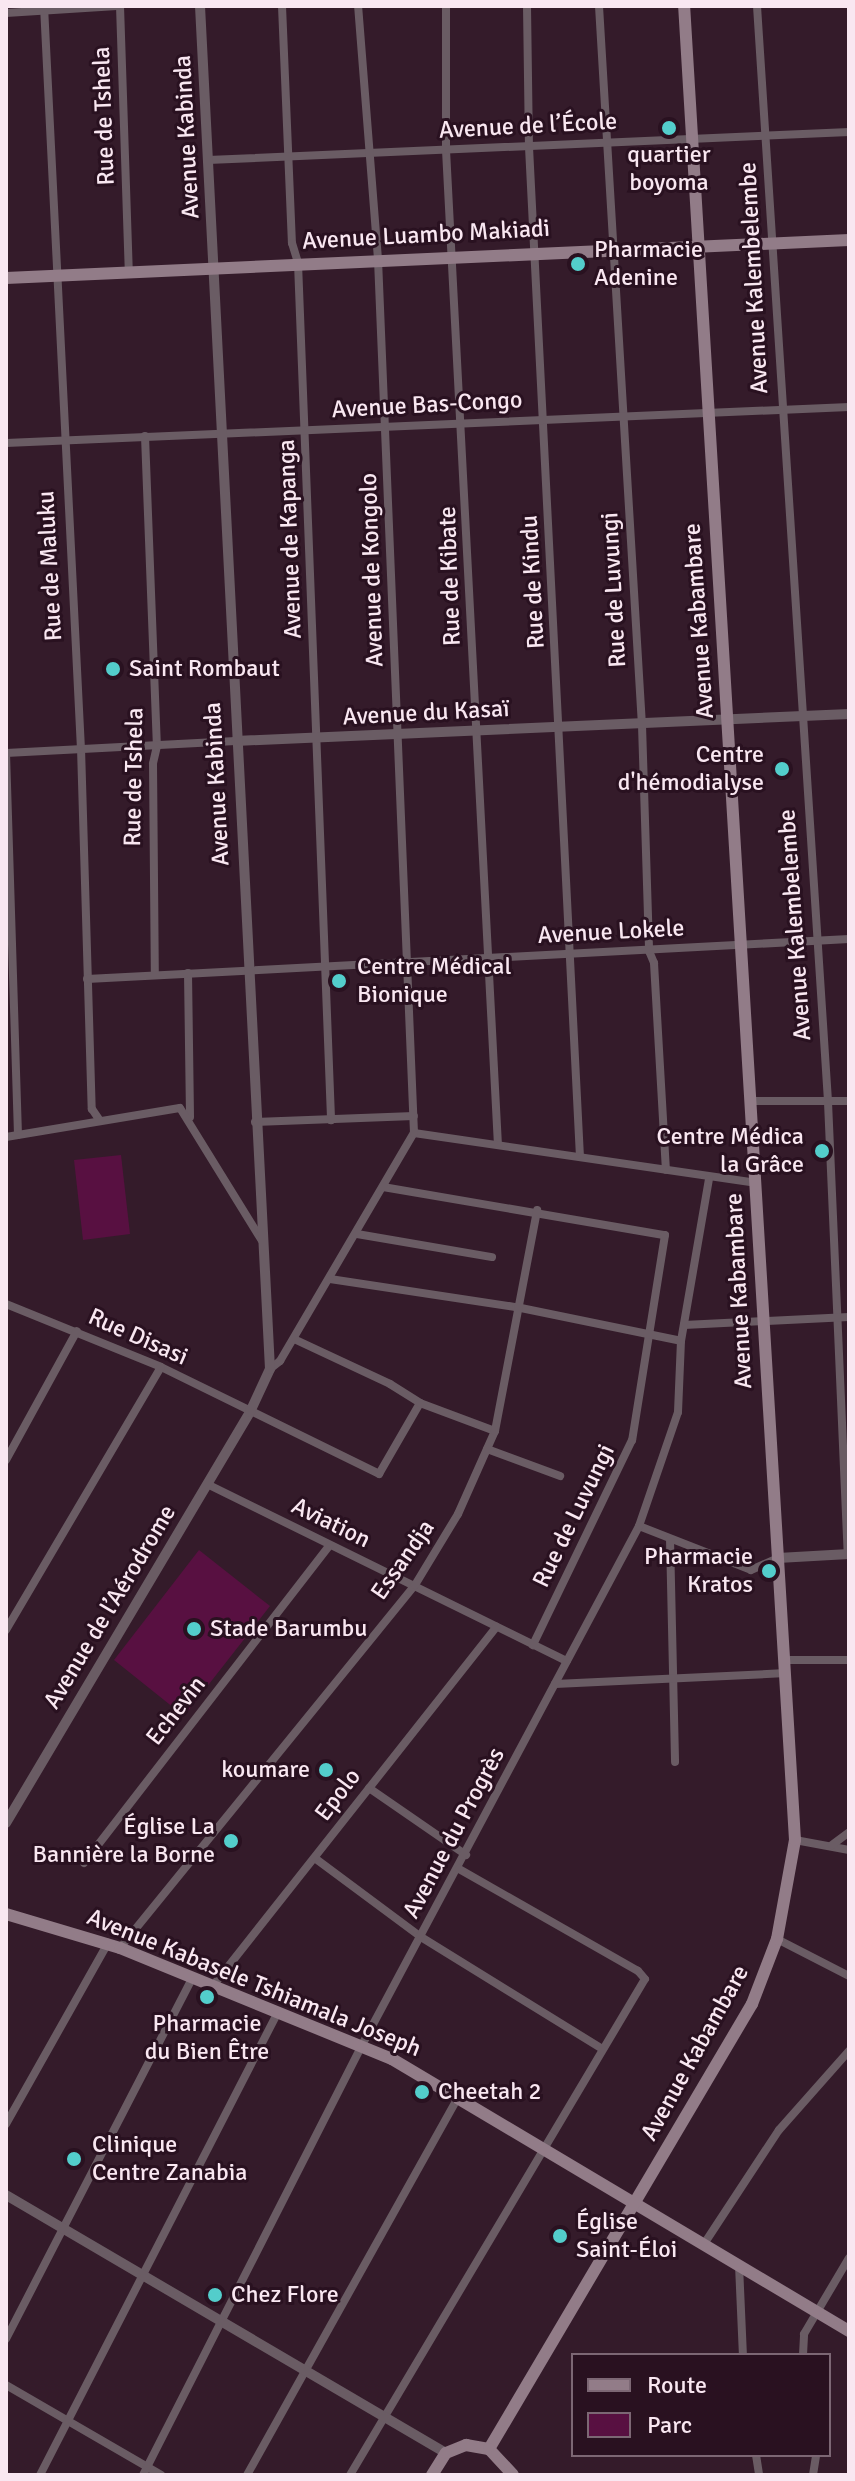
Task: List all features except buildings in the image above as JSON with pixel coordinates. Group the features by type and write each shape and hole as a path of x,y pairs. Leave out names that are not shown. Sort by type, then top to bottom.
{"main road":[{"name":"Avenue Kabambare","path":"489,2449 752,2004 777,1939 795,1840 684,6"},
{"name":"Avenue Luambo Makiadi","path":"6,278 699,243 849,240"},
{"name":"Avenue Kabasele Tshiamala Joseph","path":"6,1914 114,1946 362,2045 459,2096 849,2331"},
{"path":"432,2475 446,2453 466,2445 489,2449 513,2475"}],"street":[{"path":"6,13 44,8 118,6"},
{"name":"Rue de Tshela","path":"118,6 129,272"},
{"name":"Avenue Kabinda","path":"200,6 224,433 246,969 270,1369 250,1412"},
{"name":"Avenue de Kapanga","path":"282,6 292,243 298,263 331,1120"},
{"name":"Avenue de Kongolo","path":"358,6 366,153 378,259 414,1133"},
{"name":"Rue de Kibate","path":"446,6 446,150 456,255 498,1145"},
{"name":"Rue de Kindu","path":"527,6 529,147 562,726 580,1156"},
{"name":"Rue de Luvungi","path":"599,6 611,248 642,725 649,951 654,963 666,1170"},
{"name":"Avenue Kalembelembe","path":"757,6 774,242 800,716 828,1102 848,1554"},
{"name":"Rue de Maluku","path":"44,8 63,441 81,748 92,1109 100,1121"},
{"name":"Avenue de l’École","path":"208,160 849,132"},
{"name":"Avenue Bas-Congo","path":"6,443 849,407"},
{"name":"Rue de Tshela","path":"145,436 157,746 153,764 155,974"},
{"name":"Avenue du Kasaï","path":"6,753 849,714"},
{"path":"6,753 18,1135"},
{"name":"Avenue Lokele","path":"87,979 409,959 571,957 849,939"},
{"path":"188,973 190,1117 262,1241"},
{"path":"750,1101 849,1101"},
{"path":"6,1137 171,1108 190,1117"},
{"path":"255,1122 414,1116"},
{"path":"270,1369 294,1339 414,1133 580,1156 709,1179 755,1183"},
{"name":"Avenue du Progrès","path":"145,2471 362,2045 459,1869 639,1526 678,1412 681,1341 709,1179"},
{"path":"383,1187 537,1210"},
{"name":"Rue de Luvungi","path":"533,1645 627,1455 663,1258 662,1234 537,1210"},
{"name":"Essandja","path":"6,2124 114,1946 415,1585 458,1514 495,1431 516,1307 537,1210"},
{"path":"357,1234 492,1257"},
{"path":"330,1279 516,1307 681,1341"},
{"name":"Rue Disasi","path":"6,1304 161,1367 379,1474 420,1403"},
{"path":"684,1325 849,1317"},
{"path":"6,1460 77,1331"},
{"path":"294,1339 420,1403 495,1431"},
{"path":"6,1630 161,1367"},
{"name":"Avenue de l’Aérodrome","path":"6,1823 250,1412"},
{"path":"487,1449 560,1476"},
{"name":"Aviation","path":"207,1484 567,1661"},
{"path":"639,1526 751,1570 778,1558 848,1554"},
{"path":"670,1539 675,1762"},
{"name":"Echevin","path":"84,1863 329,1546"},
{"name":"Epolo","path":"212,1987 496,1627"},
{"path":"555,1684 672,1677 849,1660"},
{"path":"369,1788 466,1855"},
{"path":"832,1845 849,1832"},
{"path":"795,1840 849,1850"},
{"path":"316,1859 421,1937 602,2049"},
{"path":"350,2475 542,2147 643,1985 643,1974 459,1869"},
{"path":"777,1939 849,1976"},
{"path":"6,2339 192,1979"},
{"path":"40,2475 278,2012"},
{"path":"704,2244 779,2130 849,2051"},
{"path":"247,2475 459,2096"},
{"path":"6,2195 307,2367 446,2453"},
{"path":"803,2353 804,2334 849,2258"},
{"path":"739,2265 743,2353"},
{"path":"6,2385 69,2421 145,2471 161,2475"}],"green space":[{"path":"121,1155 130,1234 83,1240 74,1160"},
{"name":"Stade Barumbu","path":"199,1550 270,1606 184,1716 114,1660"}],"place":[{"name":"quartier boyoma","path":"669,128"},
{"name":"Pharmacie Adenine","path":"578,264"},
{"name":"Saint Rombaut","path":"113,669"},
{"name":"Centre d'hémodialyse","path":"782,769"},
{"name":"Centre Médical Bionique","path":"339,981"},
{"name":"Centre Médica la Grâce","path":"822,1151"},
{"name":"Pharmacie Kratos","path":"769,1571"},
{"name":"Stade Barumbu","path":"194,1629"},
{"name":"koumare","path":"326,1770"},
{"name":"Église La Bannière la Borne","path":"231,1841"},
{"name":"Pharmacie du Bien Être","path":"207,1997"},
{"name":"Cheetah 2","path":"422,2092"},
{"name":"Clinique Centre Zanabia","path":"74,2159"},
{"name":"Église Saint-Éloi","path":"560,2236"},
{"name":"Chez Flore","path":"215,2295"}]}
